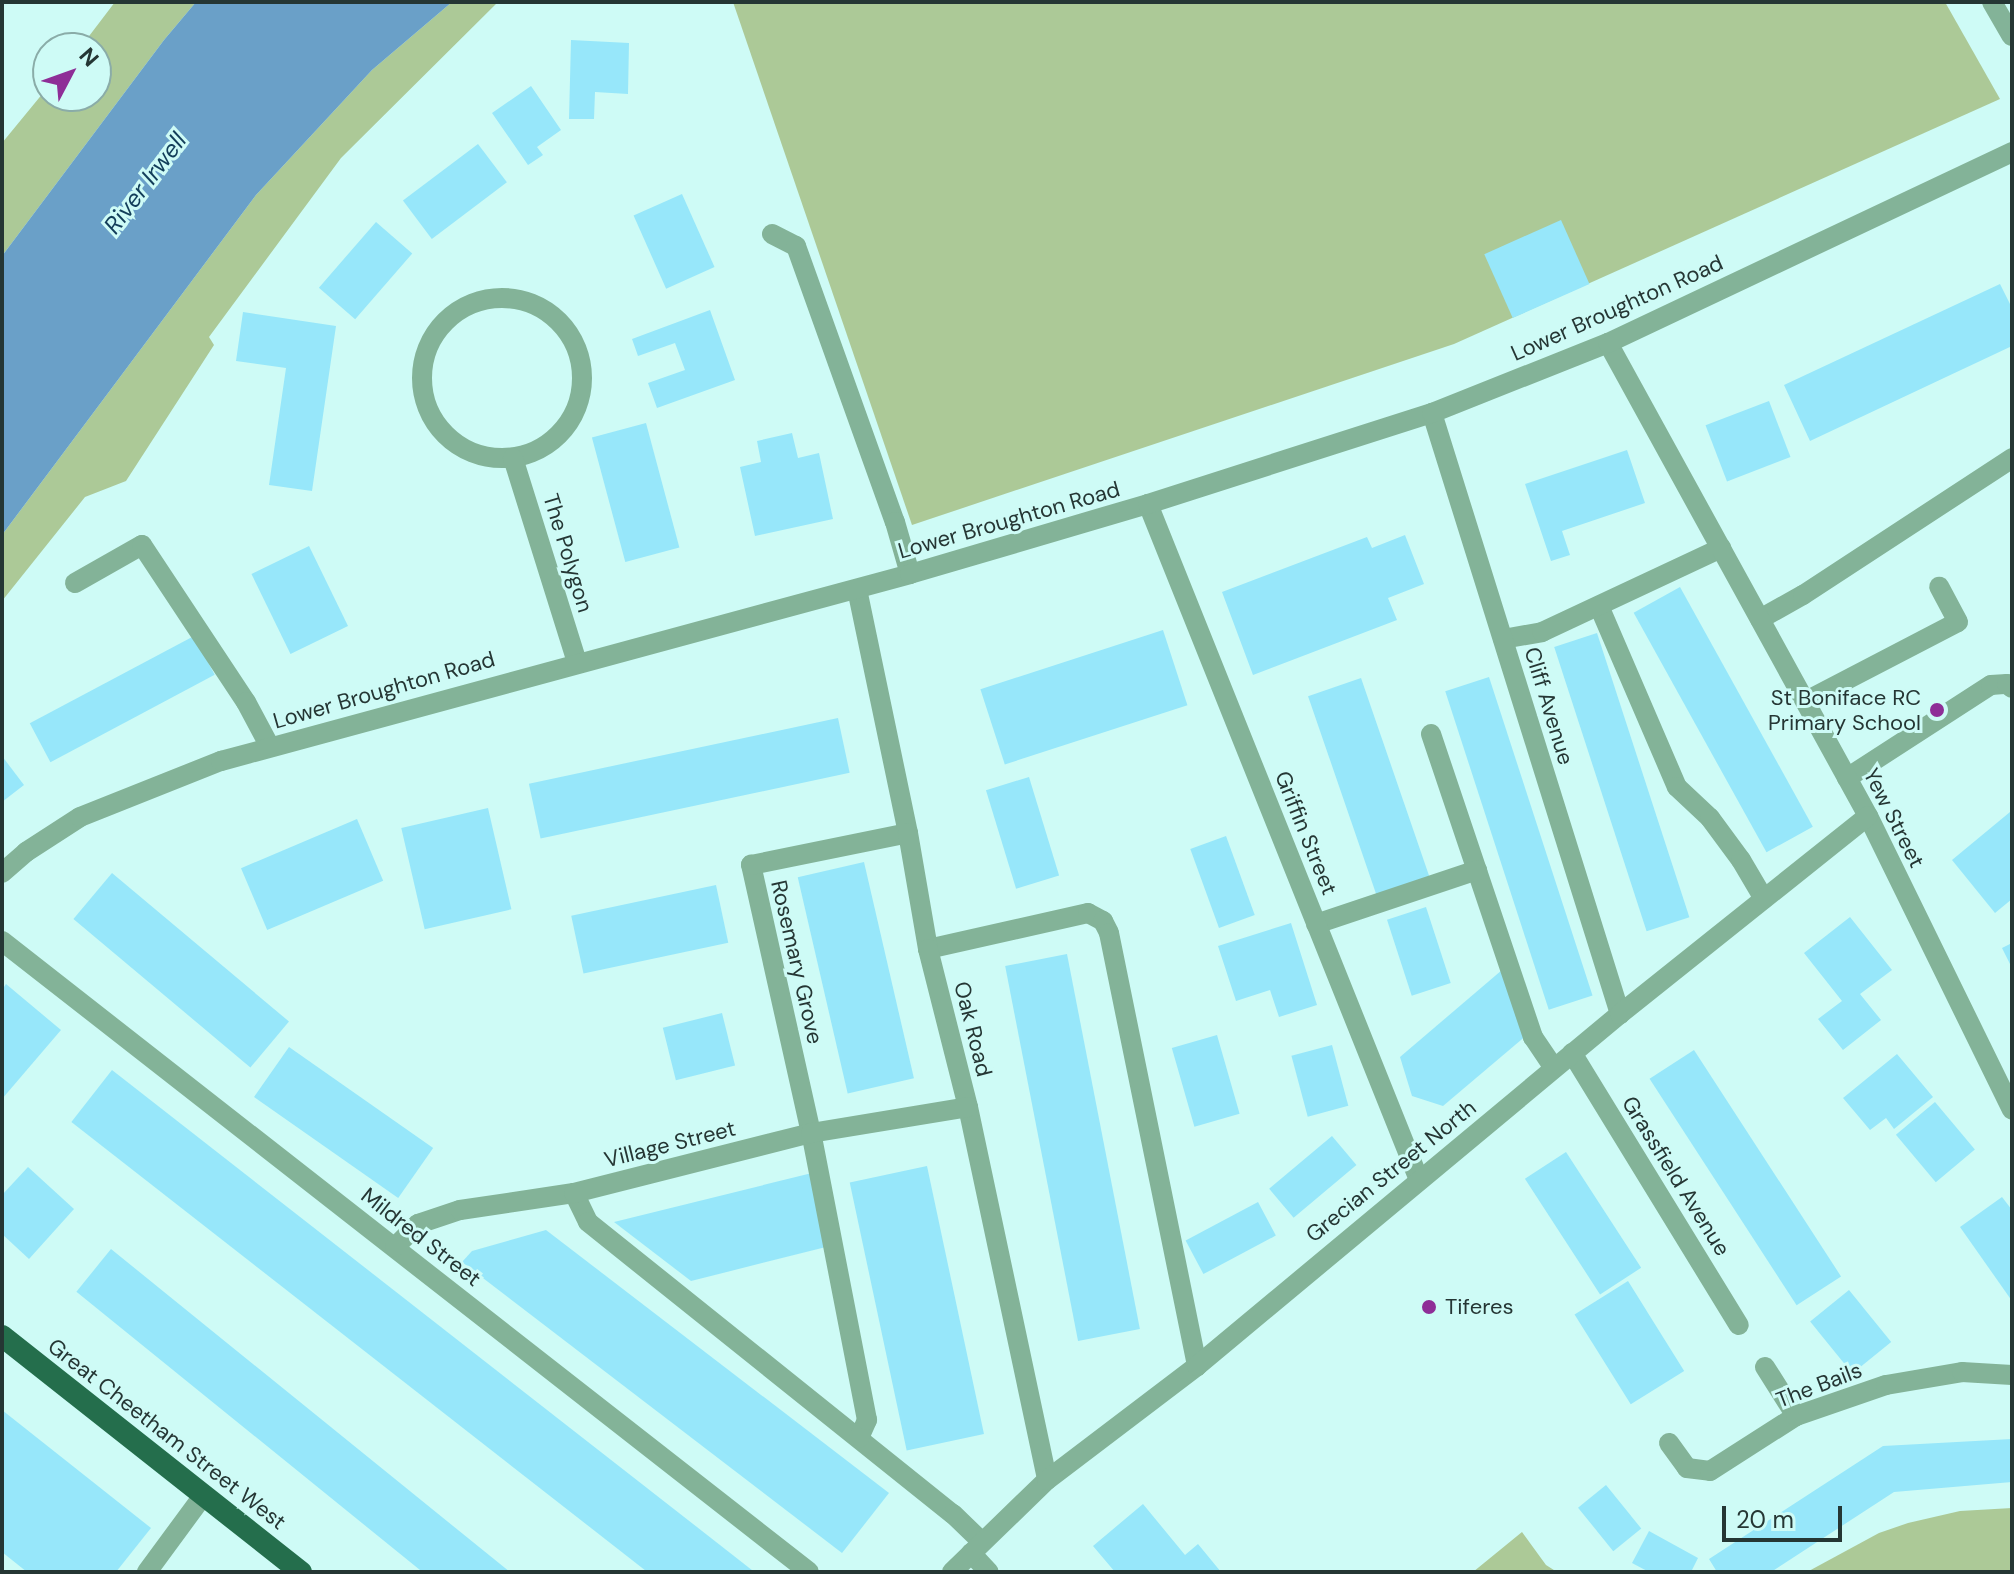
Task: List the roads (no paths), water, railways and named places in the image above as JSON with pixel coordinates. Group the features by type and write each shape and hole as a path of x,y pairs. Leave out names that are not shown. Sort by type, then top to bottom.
{"highway":[{"name":"Great Cheetham Street West","path":"2,1336 202,1497 301,1572"}],"street":[{"path":"1992,2 2012,36"},
{"name":"Lower Broughton Road","path":"2,873 26,852 80,817 221,761 910,574 1148,504 1432,413 1608,343 2012,152"},
{"path":"772,234 796,246 895,522 910,574"},
{"path":"506,298 531,304 554,318 571,337 580,362 582,388 574,413 559,435 538,451 513,458 486,458 461,448 441,431 426,408 421,382 424,355 436,331 455,312 479,301 506,298"},
{"name":"Yew Street","path":"1608,343 1868,816 2012,1110"},
{"name":"Cliff Avenue","path":"1432,413 1620,1014"},
{"name":"The Polygon","path":"513,458 577,662"},
{"path":"1760,619 1803,595 2012,458"},
{"name":"Griffin Street","path":"1148,504 1419,1180"},
{"path":"75,583 142,545 246,702 270,747"},
{"path":"1503,639 1542,632 1721,548"},
{"path":"1806,701 1958,622 1939,587"},
{"name":"Oak Road","path":"857,589 908,833 928,949 968,1107 1047,1480"},
{"path":"1599,606 1677,787 1710,818 1741,860 1764,899"},
{"path":"1847,778 1991,685 2007,684 2012,688"},
{"path":"1431,734 1533,1037 1554,1068"},
{"name":"Grecian Street North","path":"952,1572 1047,1480 1197,1366 1572,1053 1868,816"},
{"name":"Rosemary Grove","path":"811,1133 751,865 908,833"},
{"path":"1316,924 1477,870"},
{"path":"928,949 1088,913 1103,921 1109,933 1197,1366"},
{"name":"Mildred Street","path":"2,941 809,1572"},
{"name":"Grassfield Avenue","path":"1572,1053 1739,1325"},
{"name":"Village Street","path":"395,1247 418,1224 460,1210 574,1193 811,1133 968,1107"},
{"path":"811,1133 867,1420 859,1438"},
{"path":"574,1193 588,1222 953,1514 977,1547 989,1572"},
{"path":"1765,1367 1796,1416"},
{"name":"The Bails","path":"1669,1443 1687,1468 1710,1471 1796,1416 1886,1385 1962,1372 2012,1375"},
{"path":"147,1572 202,1497"}],"water":[{"name":"River Irwell","path":"196,2 452,2 372,70 256,195 2,535 2,256"}],"place":[{"name":"St Boniface RC Primary School","path":"1937,710"},
{"name":"Tiferes","path":"1429,1307"}]}
